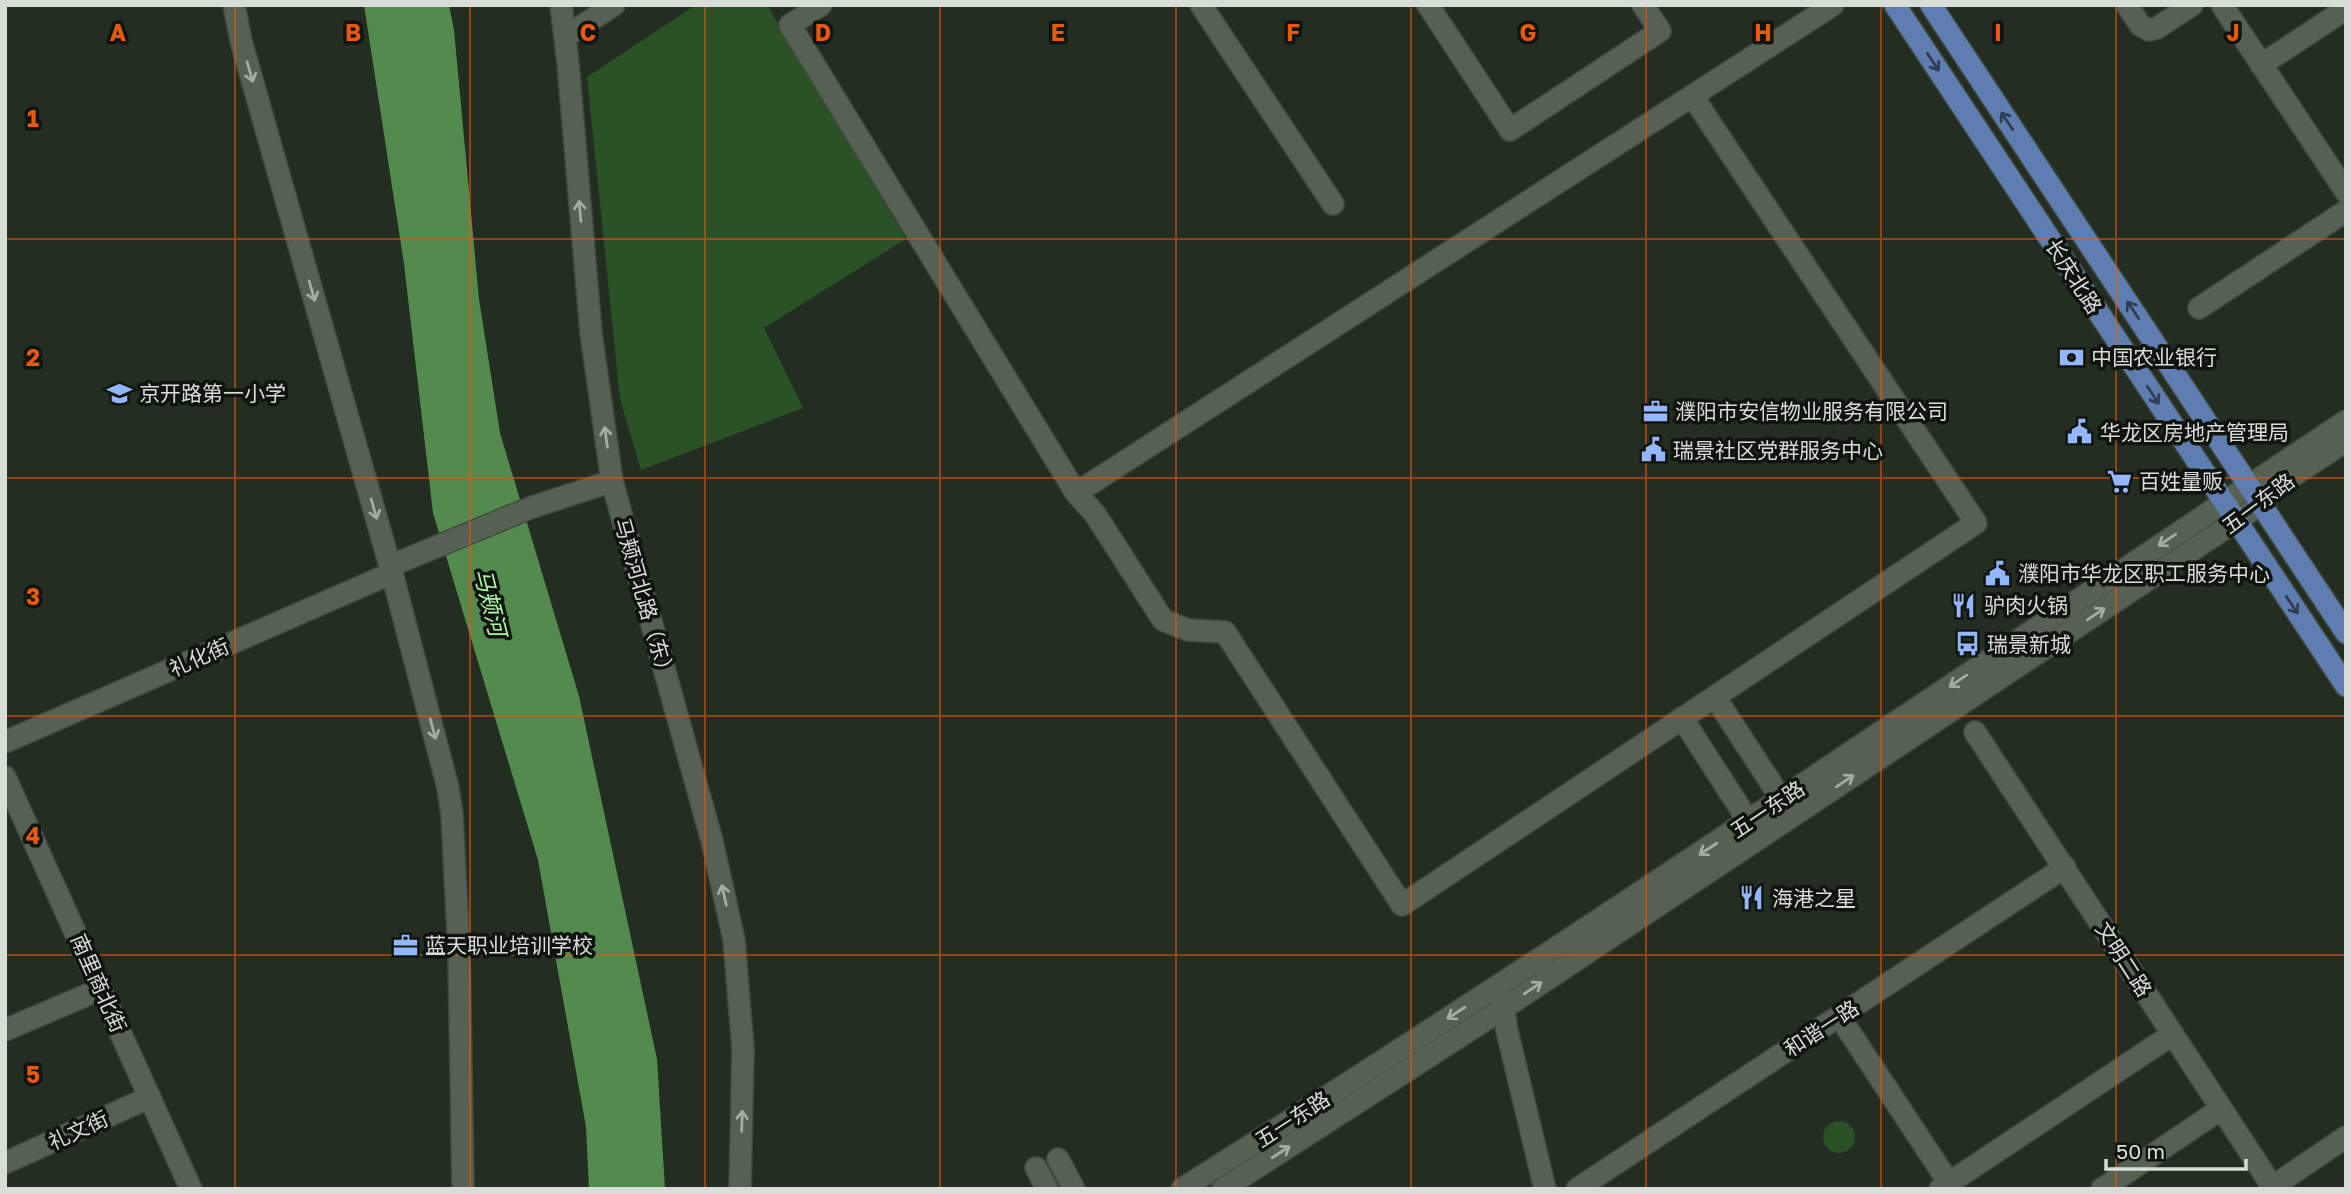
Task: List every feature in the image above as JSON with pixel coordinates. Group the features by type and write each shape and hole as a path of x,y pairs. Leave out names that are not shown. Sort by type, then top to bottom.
{"main road":[{"name":"长庆北路","path":"1895,5 2346,686"},
{"name":"长庆北路","path":"1931,5 2346,633"}],"street":[{"path":"234,5 241,41 391,569 448,788 452,814 459,954 463,1189"},
{"path":"565,37 614,5"},
{"path":"821,5 790,25 1076,493 1095,514 1147,591 1163,620 1188,630 1225,632 1402,905 1976,523 1693,97"},
{"path":"1201,5 1333,204"},
{"path":"1428,5 1510,130 1660,31 1643,5"},
{"path":"1076,493 1833,5"},
{"path":"2127,5 2140,25 2149,30 2157,28 2192,5"},
{"path":"2222,5 2346,192"},
{"name":"马颊河北路（东）","path":"566,8 565,37 591,332 612,481 712,841 734,940 743,1049 740,1189"},
{"path":"2262,65 2346,9"},
{"path":"2199,308 2346,211"},
{"name":"五一东路","path":"1182,1189 1749,822 2346,421"},
{"name":"五一东路","path":"1223,1189 1504,1008 2236,521 2261,504 2273,489 2346,441"},
{"name":"礼化街","path":"5,742 423,553 530,508 612,481"},
{"path":"1715,697 1782,800"},
{"path":"1682,718 1749,822"},
{"name":"文明二路","path":"1975,732 2173,1034 2270,1188"},
{"name":"南里商北街","path":"5,778 191,1189"},
{"name":"和谐一路","path":"1577,1189 2064,867"},
{"path":"1500,985 1507,1031 1545,1189"},
{"path":"5,1030 101,989"},
{"path":"1839,1016 1948,1187 2173,1034"},
{"name":"礼文街","path":"5,1163 150,1097"},
{"path":"2102,1189 2221,1109"},
{"path":"2270,1188 2346,1137"},
{"path":"1058,1159 1074,1189"},
{"path":"1036,1168 1047,1189"}],"shaded area":[{"path":"696,5 767,5 906,239 764,328 803,408 641,470 620,399 587,77"},
{"path":"1839,1121 1850,1126 1855,1137 1850,1148 1839,1153 1828,1148 1823,1137 1828,1126"}],"water":[{"name":"马颊河","path":"364,5 449,5 454,30 479,299 500,433 579,696 657,1059 665,1189 589,1189 586,1127 538,860 433,513 404,264"}],"place":[{"name":"中国农业银行","path":"2071,357"},
{"name":"京开路第一小学","path":"119,393"},
{"name":"濮阳市安信物业服务有限公司","path":"1655,411"},
{"name":"华龙区房地产管理局","path":"2080,432"},
{"name":"瑞景社区党群服务中心","path":"1653,450"},
{"name":"百姓量贩","path":"2119,481"},
{"name":"濮阳市华龙区职工服务中心","path":"1998,573"},
{"name":"驴肉火锅","path":"1964,605"},
{"name":"瑞景新城","path":"1967,644"},
{"name":"海港之星","path":"1752,898"},
{"name":"蓝天职业培训学校","path":"405,945"}]}
